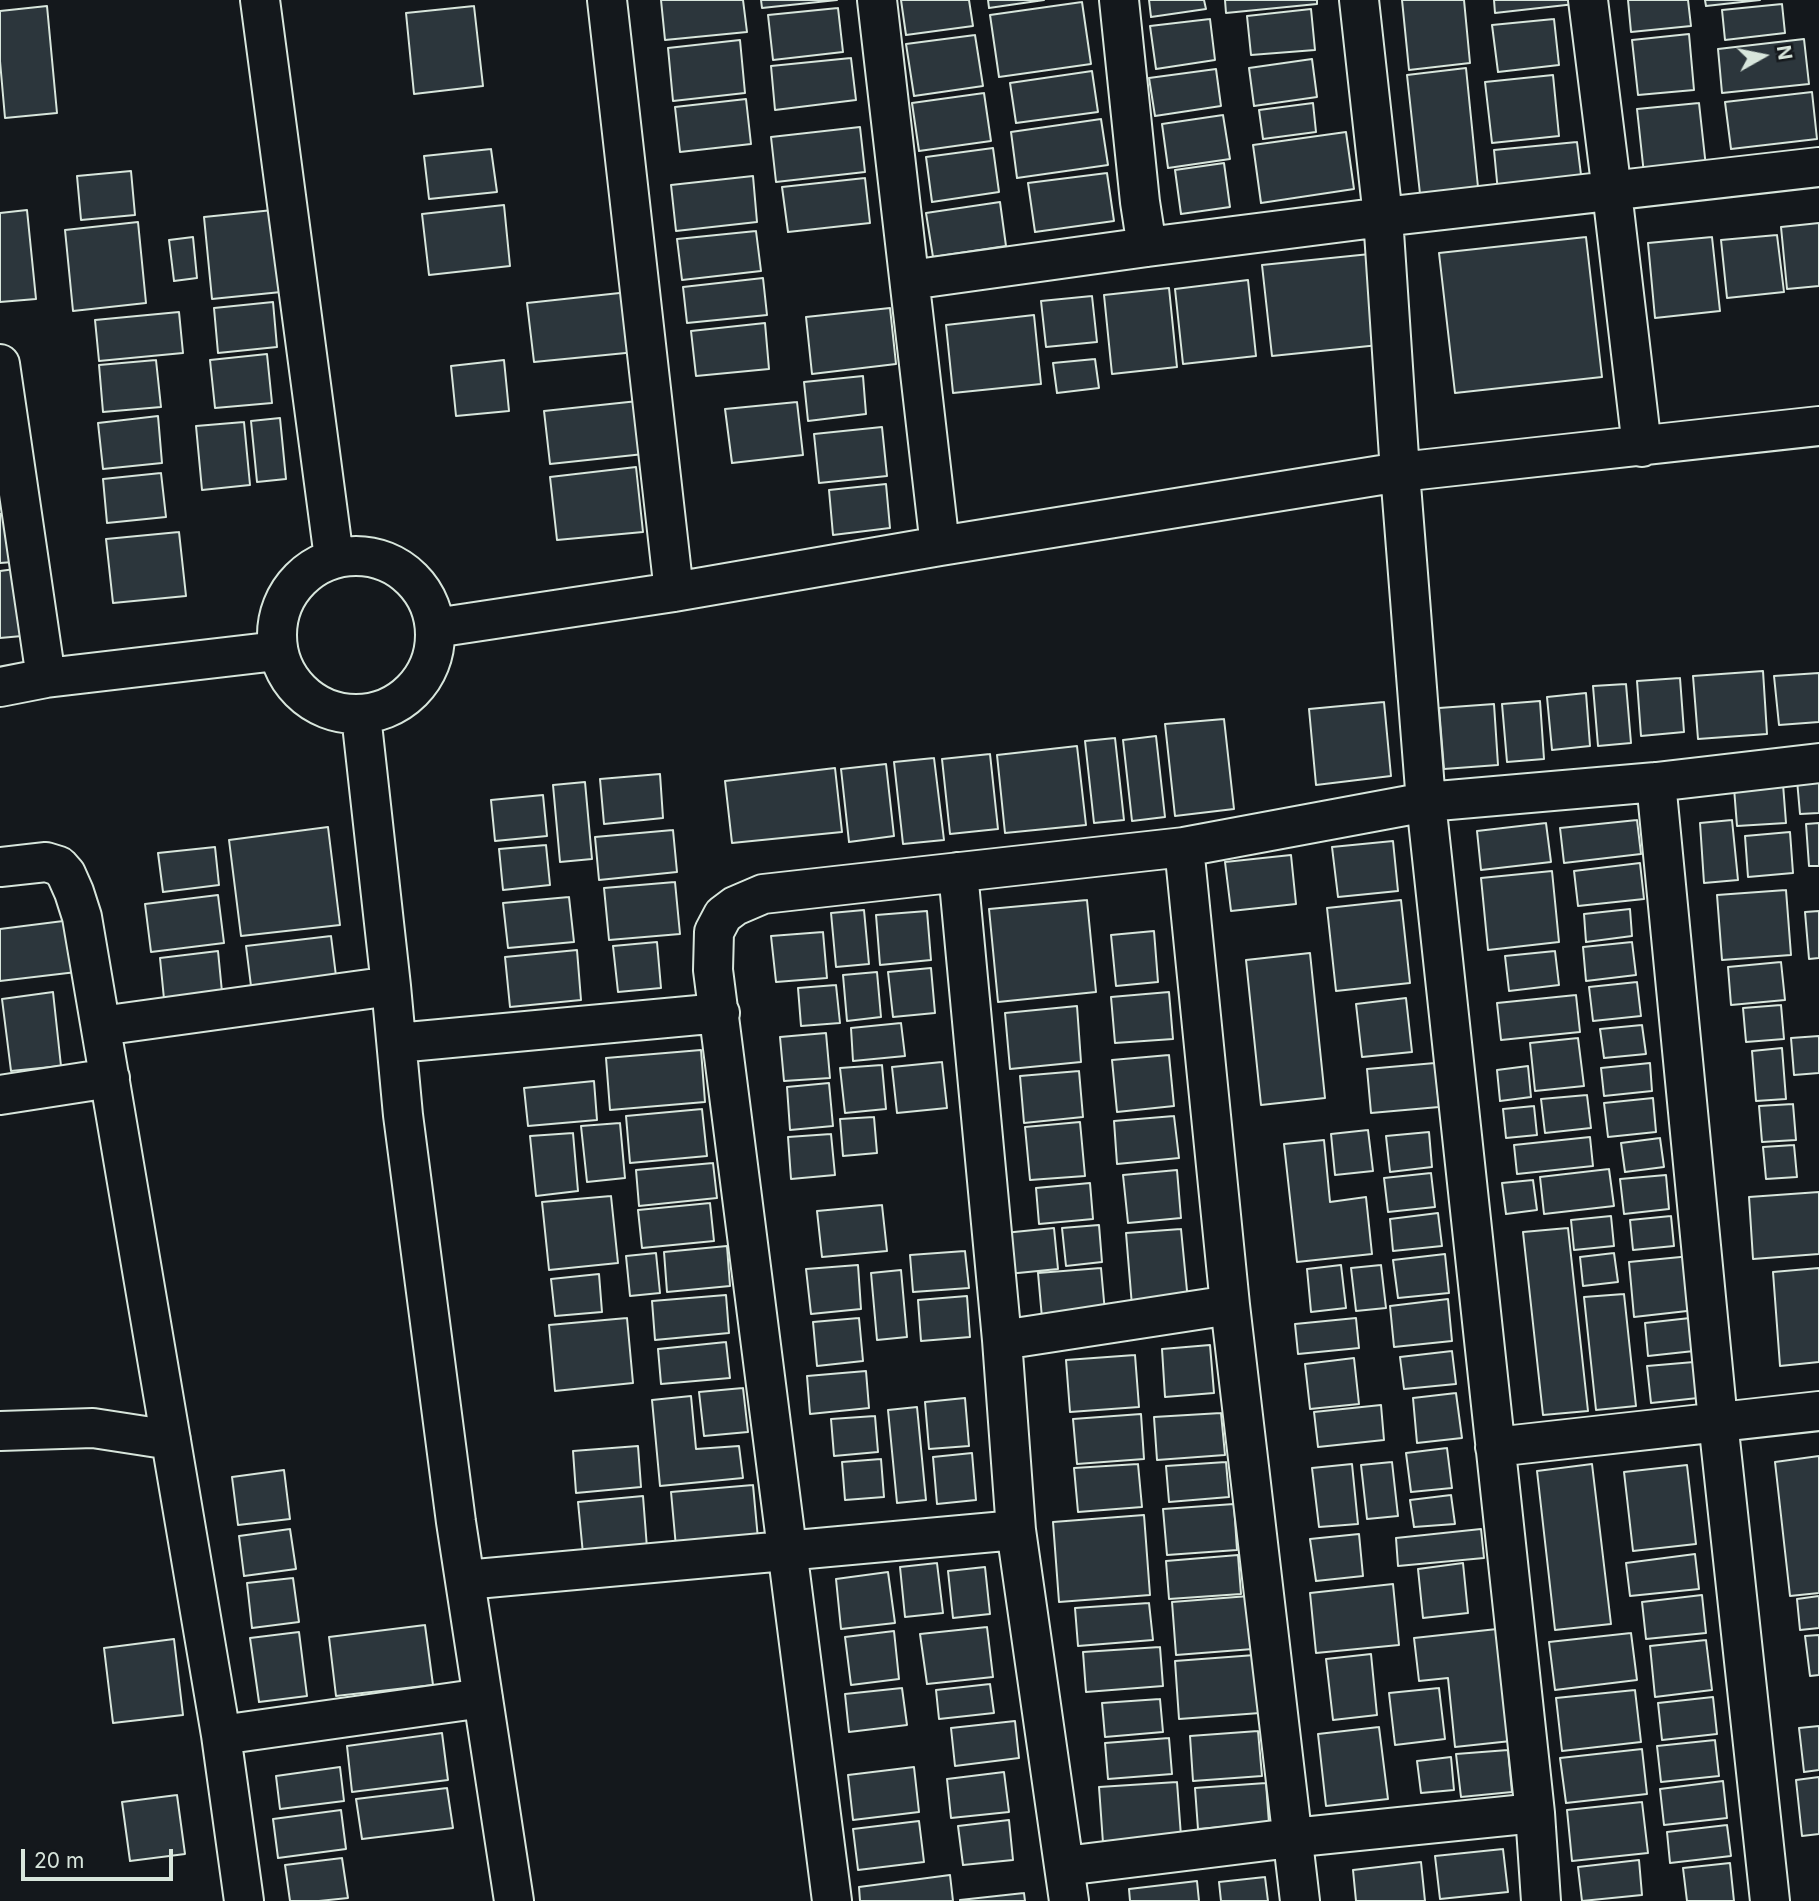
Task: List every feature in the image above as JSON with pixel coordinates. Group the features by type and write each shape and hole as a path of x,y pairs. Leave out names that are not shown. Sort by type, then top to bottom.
{"street":[{"path":"260,0 334,558"},
{"path":"607,0 674,592"},
{"path":"877,0 940,546"},
{"path":"1119,0 1147,247"},
{"path":"1359,0 1383,217 1426,802 1535,1814 1541,1901"},
{"path":"1588,0 1642,447"},
{"path":"910,280 1383,217 1819,167"},
{"path":"0,364 46,678"},
{"path":"435,628 674,592 1400,472 1819,426"},
{"path":"362,555 389,562 412,578 428,601 435,628 434,649 428,670 416,688 401,702 382,711 361,715 338,713 317,705 298,691 285,673 278,651 277,621 287,593 307,570 334,558 362,555"},
{"path":"0,687 46,678 278,651"},
{"path":"361,715 403,1115 465,1580 514,1901"},
{"path":"832,1901 713,970 714,932 723,915 735,906 763,894 1184,847 1426,802 1656,782 1819,763"},
{"path":"1656,782 1718,1421 1770,1901"},
{"path":"1184,847 1230,1305 1300,1901"},
{"path":"0,867 46,862 59,866 66,874 82,917 220,1735 244,1901"},
{"path":"958,872 1002,1340 1016,1530 1067,1883 1291,1838 1535,1814"},
{"path":"101,1026 391,986"},
{"path":"397,1042 720,1013"},
{"path":"0,1095 110,1078"},
{"path":"1002,1340 1230,1305"},
{"path":"1495,1447 1819,1411"},
{"path":"0,1431 93,1428 171,1440"},
{"path":"465,1580 1016,1530"},
{"path":"220,1735 483,1698"}],"building":[{"path":"661,0 743,0 747,32 665,40"},
{"path":"761,0 837,0 762,8"},
{"path":"901,0 969,0 973,26 906,35"},
{"path":"988,0 1044,0 989,8"},
{"path":"1149,0 1204,0 1206,9 1151,17"},
{"path":"1225,0 1317,0 1317,4 1226,13"},
{"path":"1402,0 1464,0 1470,63 1409,70"},
{"path":"1494,0 1575,0 1575,4 1495,13"},
{"path":"1628,0 1688,0 1691,26 1631,32"},
{"path":"1705,0 1760,0 1706,6"},
{"path":"1082,2 1091,64 999,77 990,15"},
{"path":"1782,4 1785,33 1725,40 1722,10"},
{"path":"47,6 57,113 5,118 0,61 0,11"},
{"path":"474,6 483,86 414,94 406,13"},
{"path":"838,8 843,52 773,60 768,15"},
{"path":"1311,9 1315,50 1251,55 1247,16"},
{"path":"1210,19 1215,60 1156,69 1150,26"},
{"path":"1554,19 1559,65 1498,72 1492,25"},
{"path":"1689,34 1694,90 1638,95 1632,40"},
{"path":"975,35 983,86 914,96 906,44"},
{"path":"1804,39 1809,84 1722,93 1718,49"},
{"path":"740,40 745,93 673,101 668,48"},
{"path":"851,58 856,100 775,110 771,66"},
{"path":"1312,59 1317,97 1254,106 1249,68"},
{"path":"1466,68 1479,197 1421,203 1407,75"},
{"path":"1216,69 1221,106 1155,116 1149,78"},
{"path":"1092,71 1098,112 1016,123 1010,83"},
{"path":"1553,75 1559,136 1492,143 1485,82"},
{"path":"1812,92 1817,139 1731,149 1725,102"},
{"path":"984,93 991,141 919,151 912,103"},
{"path":"746,99 751,144 680,152 675,107"},
{"path":"1313,103 1316,132 1263,139 1259,110"},
{"path":"1699,103 1706,167 1644,174 1637,109"},
{"path":"1223,115 1230,159 1168,168 1162,124"},
{"path":"1101,119 1108,165 1017,178 1011,132"},
{"path":"860,127 865,172 776,182 771,137"},
{"path":"1346,132 1354,189 1261,203 1253,145"},
{"path":"1577,142 1582,183 1498,192 1494,150"},
{"path":"993,148 999,192 932,202 926,157"},
{"path":"491,149 497,192 429,199 424,156"},
{"path":"1224,163 1230,207 1181,214 1175,170"},
{"path":"131,171 135,215 81,220 77,176"},
{"path":"1107,173 1114,221 1035,232 1028,183"},
{"path":"753,176 757,222 676,231 671,185"},
{"path":"865,178 870,223 788,232 782,187"},
{"path":"1000,202 1006,246 933,257 926,213"},
{"path":"504,205 510,266 429,275 422,214"},
{"path":"27,210 36,299 0,302 0,213"},
{"path":"273,210 281,292 212,299 204,217"},
{"path":"138,222 146,303 73,311 65,230"},
{"path":"1819,223 1819,286 1787,289 1781,227"},
{"path":"756,231 761,271 682,280 677,239"},
{"path":"1777,235 1784,292 1727,298 1721,240"},
{"path":"193,237 197,278 174,281 169,240"},
{"path":"1586,237 1602,377 1455,393 1439,253"},
{"path":"1712,237 1720,311 1655,318 1648,243"},
{"path":"1370,254 1379,345 1272,356 1262,265"},
{"path":"763,278 767,315 687,323 683,287"},
{"path":"1248,280 1256,356 1183,364 1175,289"},
{"path":"1169,288 1177,367 1112,374 1104,295"},
{"path":"629,292 636,352 534,362 527,303"},
{"path":"1092,296 1097,342 1046,347 1041,301"},
{"path":"273,302 277,347 218,353 214,308"},
{"path":"890,308 896,364 812,374 806,317"},
{"path":"179,312 183,353 99,361 95,320"},
{"path":"1034,315 1041,384 953,393 946,325"},
{"path":"765,323 769,369 696,376 691,331"},
{"path":"267,354 272,403 215,408 210,360"},
{"path":"1095,359 1099,388 1057,393 1053,363"},
{"path":"156,360 161,407 103,412 99,365"},
{"path":"504,360 509,411 456,416 451,366"},
{"path":"863,376 866,414 808,421 804,382"},
{"path":"638,401 644,454 550,464 544,411"},
{"path":"797,402 803,455 732,463 725,409"},
{"path":"158,416 162,463 103,469 98,423"},
{"path":"280,418 286,479 257,482 251,421"},
{"path":"244,422 250,485 202,490 196,426"},
{"path":"882,427 887,476 819,483 814,434"},
{"path":"636,467 643,532 557,540 550,477"},
{"path":"161,473 166,517 107,523 103,479"},
{"path":"886,484 890,528 833,535 829,490"},
{"path":"8,513 13,562 0,563 0,514"},
{"path":"179,532 186,596 113,603 106,539"},
{"path":"15,569 22,636 0,638 0,571"},
{"path":"1763,671 1767,734 1698,739 1693,676"},
{"path":"1819,673 1819,722 1779,725 1774,676"},
{"path":"1680,678 1684,732 1641,736 1637,681"},
{"path":"1626,684 1631,743 1598,746 1593,686"},
{"path":"1586,693 1590,746 1552,750 1547,697"},
{"path":"1540,701 1544,759 1507,762 1502,704"},
{"path":"1384,702 1391,776 1316,785 1309,709"},
{"path":"1494,704 1498,765 1444,769 1439,708"},
{"path":"1224,719 1234,809 1175,816 1165,724"},
{"path":"1156,736 1165,817 1132,821 1123,740"},
{"path":"1115,738 1124,820 1094,823 1085,741"},
{"path":"1077,746 1086,825 1005,833 997,755"},
{"path":"990,754 998,829 950,834 942,759"},
{"path":"934,758 944,840 903,844 894,762"},
{"path":"886,764 894,836 849,842 841,769"},
{"path":"835,768 842,832 732,843 725,781"},
{"path":"660,774 663,818 604,824 600,779"},
{"path":"1819,778 1819,813 1800,814 1797,780"},
{"path":"585,782 592,859 560,862 553,785"},
{"path":"1783,784 1786,823 1737,826 1734,788"},
{"path":"543,795 547,836 495,841 491,800"},
{"path":"1637,820 1641,854 1564,863 1560,828"},
{"path":"1732,820 1738,880 1704,883 1700,823"},
{"path":"1546,823 1551,862 1481,870 1477,831"},
{"path":"1819,823 1819,866 1809,866 1806,824"},
{"path":"328,827 340,925 241,936 229,840"},
{"path":"673,830 677,872 599,880 595,837"},
{"path":"1790,832 1793,873 1748,877 1745,836"},
{"path":"1393,841 1398,891 1338,897 1332,847"},
{"path":"546,845 550,885 503,890 499,849"},
{"path":"215,847 219,885 163,892 158,853"},
{"path":"1291,855 1296,904 1231,911 1225,862"},
{"path":"1640,863 1644,899 1578,906 1574,871"},
{"path":"1552,871 1559,942 1488,950 1481,878"},
{"path":"675,882 680,934 609,940 604,888"},
{"path":"1786,890 1791,955 1722,960 1717,895"},
{"path":"218,895 224,943 151,952 145,904"},
{"path":"569,897 574,942 508,948 503,903"},
{"path":"1087,900 1096,992 998,1002 989,909"},
{"path":"1401,900 1410,983 1336,991 1327,908"},
{"path":"1630,909 1632,936 1586,942 1584,914"},
{"path":"864,910 869,964 836,967 831,913"},
{"path":"927,911 931,960 880,965 876,915"},
{"path":"1819,911 1819,958 1809,959 1805,912"},
{"path":"79,919 85,971 0,981 0,929"},
{"path":"1154,931 1158,982 1116,986 1111,935"},
{"path":"823,932 827,978 776,982 771,936"},
{"path":"331,936 338,992 253,1002 246,946"},
{"path":"657,942 661,988 618,992 613,946"},
{"path":"1632,942 1636,975 1586,981 1583,947"},
{"path":"577,950 581,1000 510,1007 505,957"},
{"path":"218,951 222,992 164,999 160,958"},
{"path":"1555,951 1559,985 1509,991 1505,956"},
{"path":"1310,953 1325,1098 1261,1105 1246,960"},
{"path":"1781,962 1785,1000 1731,1005 1728,967"},
{"path":"931,968 935,1013 893,1017 888,972"},
{"path":"877,972 881,1017 847,1021 843,975"},
{"path":"1637,982 1641,1016 1593,1021 1589,987"},
{"path":"836,985 840,1023 801,1026 798,988"},
{"path":"53,992 61,1066 11,1071 2,999"},
{"path":"1169,992 1173,1039 1115,1043 1111,997"},
{"path":"1576,995 1580,1032 1501,1040 1497,1003"},
{"path":"1406,998 1412,1052 1362,1057 1356,1004"},
{"path":"1781,1005 1784,1039 1746,1042 1743,1008"},
{"path":"1077,1006 1081,1062 1010,1069 1005,1013"},
{"path":"901,1023 905,1056 853,1061 851,1028"},
{"path":"1642,1025 1646,1054 1604,1058 1600,1029"},
{"path":"826,1033 830,1078 784,1081 780,1037"},
{"path":"1819,1036 1819,1073 1794,1075 1791,1038"},
{"path":"1578,1038 1584,1086 1535,1091 1530,1043"},
{"path":"1782,1048 1786,1099 1756,1101 1752,1051"},
{"path":"701,1050 705,1102 610,1110 606,1058"},
{"path":"1169,1055 1174,1106 1117,1112 1112,1060"},
{"path":"942,1062 947,1108 897,1113 892,1067"},
{"path":"1435,1063 1439,1107 1371,1113 1367,1069"},
{"path":"1650,1063 1652,1091 1604,1096 1601,1068"},
{"path":"882,1065 886,1109 845,1113 840,1068"},
{"path":"1528,1066 1531,1097 1500,1101 1497,1070"},
{"path":"1079,1071 1083,1117 1024,1123 1020,1076"},
{"path":"594,1081 597,1120 528,1126 524,1088"},
{"path":"829,1083 833,1126 790,1130 787,1087"},
{"path":"1587,1095 1591,1128 1545,1133 1541,1099"},
{"path":"1653,1098 1656,1132 1608,1137 1604,1103"},
{"path":"1793,1104 1796,1140 1762,1142 1759,1106"},
{"path":"1534,1106 1537,1135 1506,1138 1503,1109"},
{"path":"702,1109 707,1156 630,1163 626,1116"},
{"path":"1174,1116 1179,1158 1117,1164 1114,1121"},
{"path":"874,1117 877,1153 843,1156 840,1119"},
{"path":"1080,1122 1085,1176 1030,1180 1025,1127"},
{"path":"620,1123 625,1178 587,1182 581,1126"},
{"path":"1368,1130 1373,1171 1335,1175 1331,1134"},
{"path":"1429,1132 1432,1167 1390,1172 1386,1136"},
{"path":"573,1133 578,1191 536,1196 530,1136"},
{"path":"831,1134 835,1175 791,1179 788,1137"},
{"path":"1590,1137 1593,1166 1517,1174 1514,1145"},
{"path":"1660,1138 1664,1167 1625,1172 1621,1143"},
{"path":"1324,1140 1330,1202 1366,1197 1372,1254 1297,1262 1284,1144"},
{"path":"1794,1145 1797,1177 1766,1179 1763,1147"},
{"path":"713,1163 717,1198 639,1206 636,1170"},
{"path":"1609,1169 1614,1206 1544,1214 1540,1177"},
{"path":"1177,1170 1181,1218 1128,1223 1123,1175"},
{"path":"1431,1173 1435,1207 1388,1212 1384,1178"},
{"path":"1666,1175 1669,1209 1624,1214 1620,1179"},
{"path":"1533,1180 1537,1210 1506,1214 1502,1183"},
{"path":"1090,1183 1093,1219 1039,1224 1036,1188"},
{"path":"1819,1192 1819,1254 1753,1259 1749,1197"},
{"path":"611,1196 618,1263 549,1270 542,1202"},
{"path":"710,1203 714,1241 642,1248 638,1210"},
{"path":"882,1205 887,1251 822,1257 817,1211"},
{"path":"1438,1213 1442,1246 1393,1251 1390,1219"},
{"path":"1611,1216 1614,1246 1574,1250 1571,1220"},
{"path":"1671,1216 1674,1246 1633,1250 1630,1220"},
{"path":"1099,1225 1102,1262 1066,1266 1062,1228"},
{"path":"1054,1228 1058,1269 1008,1274 1004,1233"},
{"path":"1568,1228 1588,1411 1543,1415 1523,1232"},
{"path":"1181,1229 1188,1301 1132,1306 1126,1233"},
{"path":"727,1246 730,1286 667,1292 664,1252"},
{"path":"965,1251 969,1288 913,1292 910,1255"},
{"path":"656,1253 660,1293 630,1296 626,1256"},
{"path":"1614,1253 1618,1282 1583,1286 1580,1257"},
{"path":"1445,1254 1449,1293 1398,1298 1393,1260"},
{"path":"1691,1256 1696,1310 1634,1317 1629,1262"},
{"path":"858,1265 861,1309 811,1314 806,1269"},
{"path":"1341,1265 1346,1308 1311,1312 1307,1269"},
{"path":"1381,1265 1386,1308 1356,1311 1351,1268"},
{"path":"1101,1268 1105,1312 1042,1318 1038,1273"},
{"path":"1819,1268 1819,1362 1780,1366 1773,1272"},
{"path":"901,1270 907,1337 877,1340 871,1273"},
{"path":"599,1274 602,1312 555,1316 551,1279"},
{"path":"1624,1294 1636,1406 1596,1410 1584,1297"},
{"path":"726,1295 729,1333 655,1340 652,1301"},
{"path":"967,1296 970,1337 921,1341 918,1300"},
{"path":"1448,1299 1452,1341 1394,1347 1390,1306"},
{"path":"627,1318 633,1383 555,1391 549,1325"},
{"path":"859,1318 863,1361 817,1366 813,1322"},
{"path":"1356,1318 1359,1348 1298,1354 1295,1324"},
{"path":"1690,1318 1694,1351 1648,1356 1645,1323"},
{"path":"726,1342 730,1378 661,1384 658,1349"},
{"path":"1210,1345 1214,1393 1165,1397 1162,1349"},
{"path":"1452,1351 1456,1384 1404,1389 1400,1357"},
{"path":"1135,1355 1139,1407 1070,1412 1066,1360"},
{"path":"1354,1358 1359,1404 1310,1409 1305,1364"},
{"path":"1694,1362 1698,1398 1651,1403 1647,1366"},
{"path":"866,1371 869,1408 810,1414 807,1376"},
{"path":"743,1388 748,1432 704,1436 699,1392"},
{"path":"1456,1393 1462,1438 1417,1443 1413,1398"},
{"path":"691,1396 696,1449 739,1446 743,1478 660,1486 652,1400"},
{"path":"965,1398 969,1446 929,1449 925,1402"},
{"path":"1381,1405 1384,1440 1318,1447 1314,1412"},
{"path":"917,1407 926,1500 897,1503 888,1410"},
{"path":"1221,1413 1225,1455 1157,1460 1154,1417"},
{"path":"1141,1414 1144,1459 1077,1464 1073,1419"},
{"path":"875,1416 878,1452 834,1456 831,1419"},
{"path":"638,1446 641,1487 576,1493 573,1451"},
{"path":"1447,1448 1452,1488 1411,1492 1406,1453"},
{"path":"972,1453 976,1500 937,1504 933,1457"},
{"path":"1819,1456 1819,1593 1790,1596 1775,1462"},
{"path":"881,1459 884,1497 845,1500 842,1462"},
{"path":"1226,1462 1229,1497 1169,1502 1166,1466"},
{"path":"1392,1462 1398,1516 1367,1519 1361,1465"},
{"path":"1138,1464 1142,1507 1078,1512 1074,1468"},
{"path":"1352,1464 1358,1524 1319,1527 1312,1468"},
{"path":"1592,1464 1611,1624 1555,1630 1537,1471"},
{"path":"1687,1465 1696,1544 1633,1551 1624,1472"},
{"path":"284,1470 290,1519 238,1525 232,1477"},
{"path":"753,1485 758,1539 676,1547 671,1492"},
{"path":"1451,1495 1455,1524 1414,1527 1410,1500"},
{"path":"643,1496 647,1548 583,1554 578,1502"},
{"path":"1234,1504 1237,1550 1167,1555 1163,1509"},
{"path":"1144,1515 1150,1595 1059,1602 1053,1522"},
{"path":"290,1529 296,1569 244,1576 239,1536"},
{"path":"1481,1529 1484,1558 1398,1566 1396,1538"},
{"path":"1359,1534 1363,1576 1316,1581 1310,1539"},
{"path":"1695,1554 1699,1589 1630,1596 1626,1563"},
{"path":"1238,1555 1241,1594 1169,1599 1166,1561"},
{"path":"937,1563 943,1613 905,1617 900,1567"},
{"path":"1463,1563 1468,1613 1423,1618 1418,1569"},
{"path":"985,1567 990,1614 953,1618 948,1571"},
{"path":"888,1572 895,1623 841,1629 836,1579"},
{"path":"293,1578 299,1622 252,1628 247,1583"},
{"path":"1393,1584 1399,1645 1316,1653 1310,1593"},
{"path":"1702,1595 1706,1633 1646,1639 1642,1602"},
{"path":"1249,1596 1253,1649 1176,1655 1172,1602"},
{"path":"1819,1596 1819,1628 1800,1630 1797,1599"},
{"path":"1149,1603 1153,1640 1078,1646 1075,1608"},
{"path":"425,1625 433,1685 336,1696 329,1637"},
{"path":"987,1627 993,1677 927,1684 920,1634"},
{"path":"1497,1629 1511,1741 1455,1747 1448,1678 1419,1681 1414,1638"},
{"path":"894,1631 899,1679 851,1685 845,1637"},
{"path":"299,1632 307,1696 259,1702 250,1638"},
{"path":"1631,1633 1637,1680 1555,1690 1549,1642"},
{"path":"1819,1635 1819,1675 1810,1676 1805,1636"},
{"path":"174,1639 183,1715 113,1723 104,1648"},
{"path":"1706,1640 1712,1690 1655,1697 1650,1646"},
{"path":"1160,1647 1163,1686 1086,1692 1083,1652"},
{"path":"1371,1654 1377,1715 1333,1720 1326,1659"},
{"path":"1255,1655 1260,1713 1179,1719 1175,1661"},
{"path":"990,1684 994,1713 939,1719 936,1690"},
{"path":"902,1688 907,1725 849,1732 845,1694"},
{"path":"1439,1688 1445,1739 1395,1745 1389,1693"},
{"path":"1635,1690 1641,1742 1562,1751 1556,1698"},
{"path":"1713,1697 1717,1734 1662,1740 1658,1703"},
{"path":"1160,1699 1163,1732 1105,1737 1102,1703"},
{"path":"1015,1721 1019,1758 955,1766 951,1728"},
{"path":"1819,1726 1819,1770 1804,1772 1799,1728"},
{"path":"1379,1727 1388,1799 1326,1806 1318,1734"},
{"path":"1258,1731 1262,1776 1193,1781 1190,1736"},
{"path":"442,1733 448,1780 352,1792 347,1746"},
{"path":"1169,1738 1172,1774 1108,1779 1105,1743"},
{"path":"1715,1740 1719,1776 1661,1782 1657,1746"},
{"path":"1642,1749 1647,1794 1566,1803 1560,1758"},
{"path":"1508,1750 1512,1792 1461,1797 1456,1754"},
{"path":"1451,1757 1454,1790 1421,1793 1417,1761"},
{"path":"340,1767 344,1801 280,1809 276,1776"},
{"path":"914,1767 919,1812 853,1820 848,1775"},
{"path":"1004,1772 1009,1812 951,1818 947,1779"},
{"path":"1819,1777 1819,1834 1802,1836 1796,1780"},
{"path":"1723,1781 1727,1818 1664,1825 1660,1789"},
{"path":"1177,1782 1181,1836 1103,1843 1099,1787"},
{"path":"1266,1783 1269,1823 1198,1829 1195,1788"},
{"path":"447,1788 453,1828 362,1839 356,1799"},
{"path":"177,1795 185,1854 130,1861 122,1802"},
{"path":"1642,1802 1648,1853 1572,1861 1567,1810"},
{"path":"341,1810 346,1849 278,1858 273,1819"},
{"path":"1009,1820 1013,1860 963,1865 958,1826"},
{"path":"919,1821 924,1862 858,1870 853,1829"},
{"path":"1727,1825 1731,1856 1670,1863 1667,1832"},
{"path":"1503,1849 1508,1892 1440,1899 1435,1856"},
{"path":"342,1858 348,1898 290,1901 285,1865"},
{"path":"1639,1860 1642,1895 1582,1901 1578,1867"},
{"path":"1421,1862 1425,1901 1356,1901 1353,1870"},
{"path":"1730,1863 1734,1901 1687,1901 1683,1868"},
{"path":"950,1875 953,1901 860,1901 859,1887"},
{"path":"1265,1877 1268,1901 1221,1901 1219,1882"},
{"path":"1197,1881 1199,1901 1130,1901 1129,1889"},
{"path":"1024,1893 1025,1901 960,1901 960,1900"}]}
